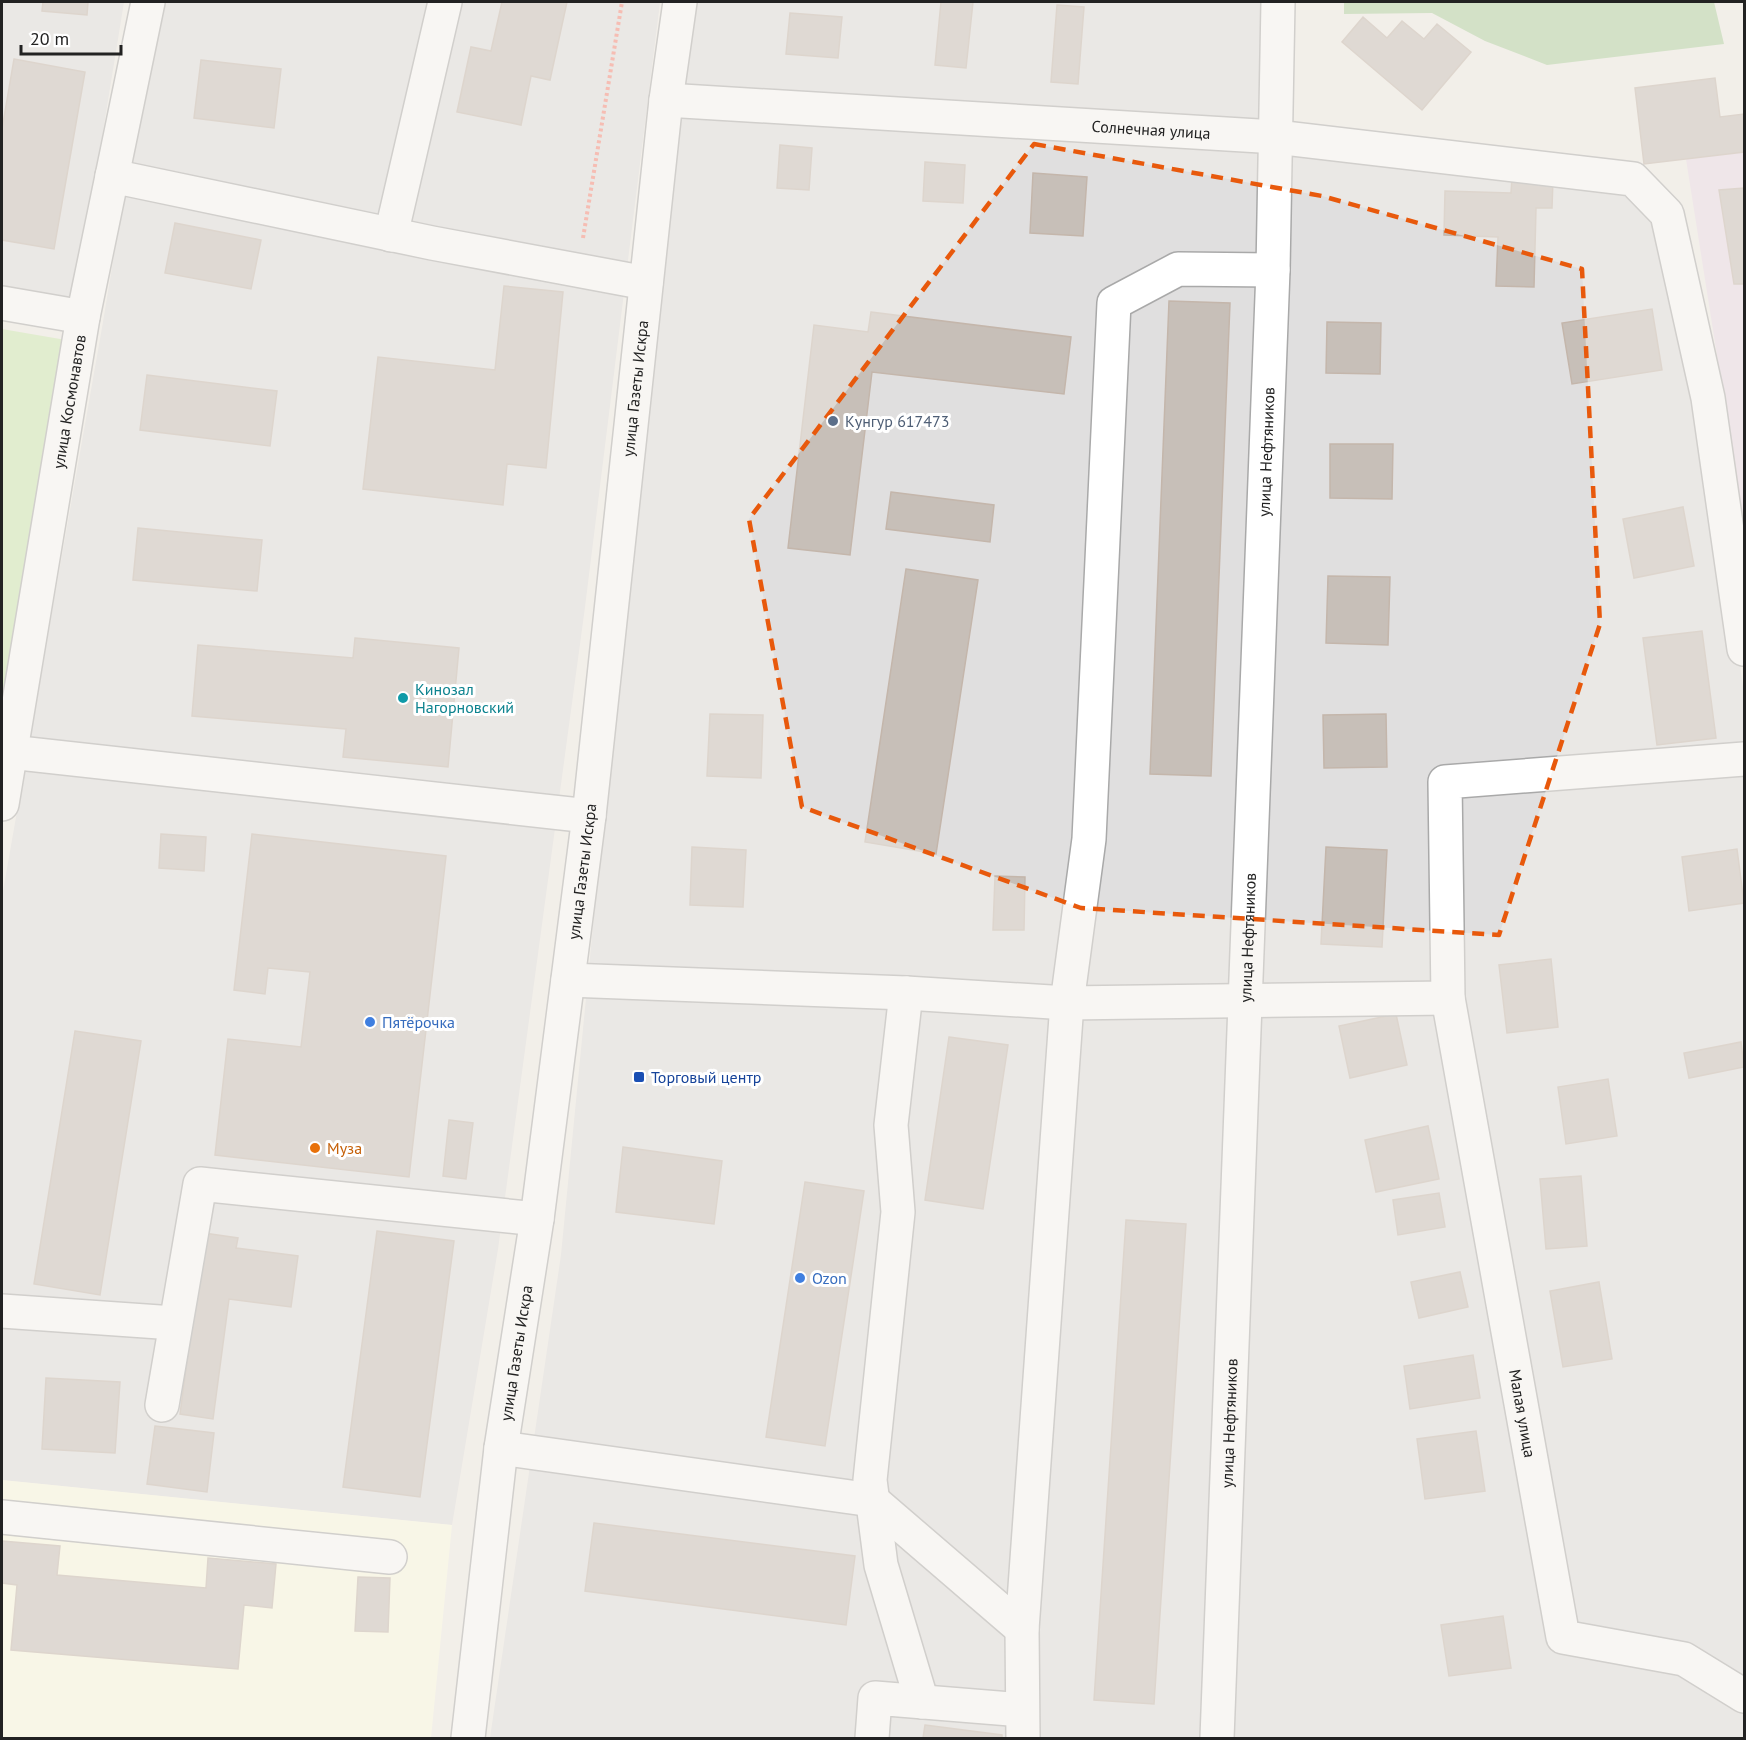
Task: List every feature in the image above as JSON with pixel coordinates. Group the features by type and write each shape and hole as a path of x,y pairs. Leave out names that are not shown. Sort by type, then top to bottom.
{"street":[{"name":"улица Космонавтов","path":"2,804 83,317 148,2"},
{"path":"391,235 445,2"},
{"name":"улица Газеты Искра","path":"468,1738 501,1448 537,1219 589,816 666,100 680,2"},
{"name":"улица Нефтяников","path":"1217,1738 1273,270 1278,2"},
{"name":"Солнечная улица","path":"666,100 1276,136 1633,178 1667,214 1708,398 1744,650"},
{"path":"112,176 391,235 646,283"},
{"path":"872,1738 875,1698 922,1702 1022,1724 1022,1629 1067,1003 1089,839 1114,303 1178,269 1273,270"},
{"path":"2,303 83,317"},
{"path":"10,752 589,816"},
{"path":"568,980 906,993 1067,1003 1448,998 1445,782 1744,759"},
{"path":"906,993 891,1125 898,1212 870,1480 881,1564 922,1702"},
{"name":"Малая улица","path":"1448,998 1563,1637 1684,1659 1744,1696"},
{"path":"162,1405 174,1323 200,1184 537,1219"},
{"path":"2,1311 174,1323"},
{"path":"501,1448 872,1500 1022,1629"},
{"path":"2,1517 390,1557"}],"path":[{"path":"578,271 622,2"}],"highlighted area":[{"path":"1034,144 1322,196 1582,269 1600,624 1499,935 1081,908 802,807 749,519"}],"shaded area":[{"path":"2,2 124,2 75,303 2,291"},
{"path":"156,2 660,2 585,607 498,1249 452,1525 2,1480 2,897 103,322"},
{"path":"694,2 1270,2 1269,129 682,88"},
{"path":"1715,78 1720,117 1744,114 1744,526 1686,159 1644,164 1635,88"},
{"path":"673,106 1270,145 1208,1738 490,1738 561,1255"},
{"path":"1283,145 1629,183 1660,217 1701,394 1744,694 1744,752 1438,774 1443,993 1249,993"},
{"path":"1744,767 1744,1684 1569,1631 1459,1000 1455,789"},
{"path":"1253,1004 1443,1004 1555,1643 1682,1668 1744,1705 1744,1738 1223,1738"},
{"path":"2,1480 452,1525 431,1738 2,1738"}],"green space":[{"path":"1344,2 1714,2 1724,44 1547,65 1485,41 1432,13 1344,14"},
{"path":"2,329 66,340 2,740"}],"building":[{"path":"43,2 88,2 87,15 42,11"},
{"path":"502,2 567,2 550,80 531,76 521,125 457,112 471,47 491,51"},
{"path":"941,2 973,2 966,68 935,65"},
{"path":"1057,5 1084,7 1078,84 1051,82"},
{"path":"790,13 842,17 838,58 786,54"},
{"path":"1363,17 1387,38 1402,21 1424,39 1437,24 1471,52 1422,110 1342,42"},
{"path":"14,59 85,72 54,249 2,240 2,129"},
{"path":"201,60 281,69 274,128 194,118"},
{"path":"1715,78 1720,117 1744,114 1744,152 1644,164 1635,88"},
{"path":"780,145 812,148 809,190 777,188"},
{"path":"925,162 965,165 963,203 923,201"},
{"path":"1033,173 1087,177 1083,236 1030,233"},
{"path":"1512,178 1553,179 1552,208 1536,208 1534,287 1496,286 1498,237 1444,235 1445,191 1511,193"},
{"path":"1744,188 1744,284 1734,284 1719,190"},
{"path":"175,223 261,240 251,289 165,273"},
{"path":"504,286 563,292 546,468 507,464 503,505 363,489 378,357 495,370"},
{"path":"1169,301 1230,303 1211,776 1150,774"},
{"path":"1652,309 1662,370 1572,384 1562,323"},
{"path":"871,312 1071,337 1064,394 872,372 850,555 788,548 814,325 868,332"},
{"path":"1327,322 1381,323 1380,374 1326,373"},
{"path":"147,375 277,391 270,446 140,430"},
{"path":"1330,444 1393,444 1392,499 1330,498"},
{"path":"891,492 994,505 990,542 886,529"},
{"path":"1683,507 1694,566 1634,578 1623,519"},
{"path":"138,528 262,540 257,591 133,580"},
{"path":"906,569 978,580 936,854 865,842"},
{"path":"1328,576 1390,577 1388,645 1326,643"},
{"path":"1702,631 1716,738 1657,745 1643,638"},
{"path":"355,638 459,648 448,767 343,757 346,729 192,716 198,645 353,658"},
{"path":"710,714 763,715 761,778 707,776"},
{"path":"1386,714 1387,767 1324,768 1323,715"},
{"path":"161,834 206,837 204,871 159,868"},
{"path":"252,834 446,856 409,1177 215,1155 228,1039 301,1047 310,972 268,968 265,994 234,990"},
{"path":"692,847 746,850 743,907 690,905"},
{"path":"1326,847 1387,850 1382,947 1321,944"},
{"path":"1737,849 1744,903 1689,911 1682,857"},
{"path":"995,876 1025,877 1024,930 993,930"},
{"path":"1551,959 1558,1027 1507,1033 1499,965"},
{"path":"1396,1014 1407,1065 1350,1078 1339,1026"},
{"path":"75,1031 141,1041 100,1295 34,1284"},
{"path":"949,1037 1008,1045 983,1209 925,1200"},
{"path":"1741,1042 1744,1067 1689,1078 1684,1053"},
{"path":"1608,1079 1617,1136 1566,1144 1558,1087"},
{"path":"449,1120 473,1123 466,1179 443,1176"},
{"path":"1428,1126 1439,1179 1376,1192 1365,1140"},
{"path":"623,1147 722,1161 714,1224 616,1212"},
{"path":"1581,1176 1587,1246 1546,1249 1540,1179"},
{"path":"805,1182 864,1191 825,1446 766,1437"},
{"path":"1439,1193 1445,1227 1398,1235 1393,1200"},
{"path":"1126,1220 1186,1224 1154,1704 1094,1700"},
{"path":"377,1231 454,1241 420,1497 343,1487"},
{"path":"204,1233 238,1238 236,1248 298,1256 291,1307 229,1299 213,1419 180,1414"},
{"path":"1460,1272 1468,1307 1419,1318 1411,1282"},
{"path":"1599,1282 1612,1359 1563,1367 1550,1291"},
{"path":"1473,1355 1480,1398 1410,1409 1404,1366"},
{"path":"46,1378 120,1382 115,1453 42,1449"},
{"path":"155,1426 214,1433 207,1492 147,1484"},
{"path":"1476,1431 1485,1491 1425,1499 1417,1439"},
{"path":"594,1523 855,1556 846,1625 585,1591"},
{"path":"2,1541 60,1546 57,1575 206,1588 208,1558 276,1564 272,1608 244,1605 238,1669 11,1650 17,1585 2,1583"},
{"path":"358,1577 390,1578 388,1632 355,1631"},
{"path":"1503,1616 1511,1668 1449,1676 1441,1625"},
{"path":"925,1725 1002,1735 1002,1738 923,1738"}],"place":[{"name":"Кунгур 617473","path":"833,421"},
{"name":"Кинозал Нагорновский","path":"403,698"},
{"name":"Пятёрочка","path":"370,1022"},
{"name":"Торговый центр","path":"639,1077"},
{"name":"Муза","path":"315,1148"},
{"name":"Ozon","path":"800,1278"}]}
